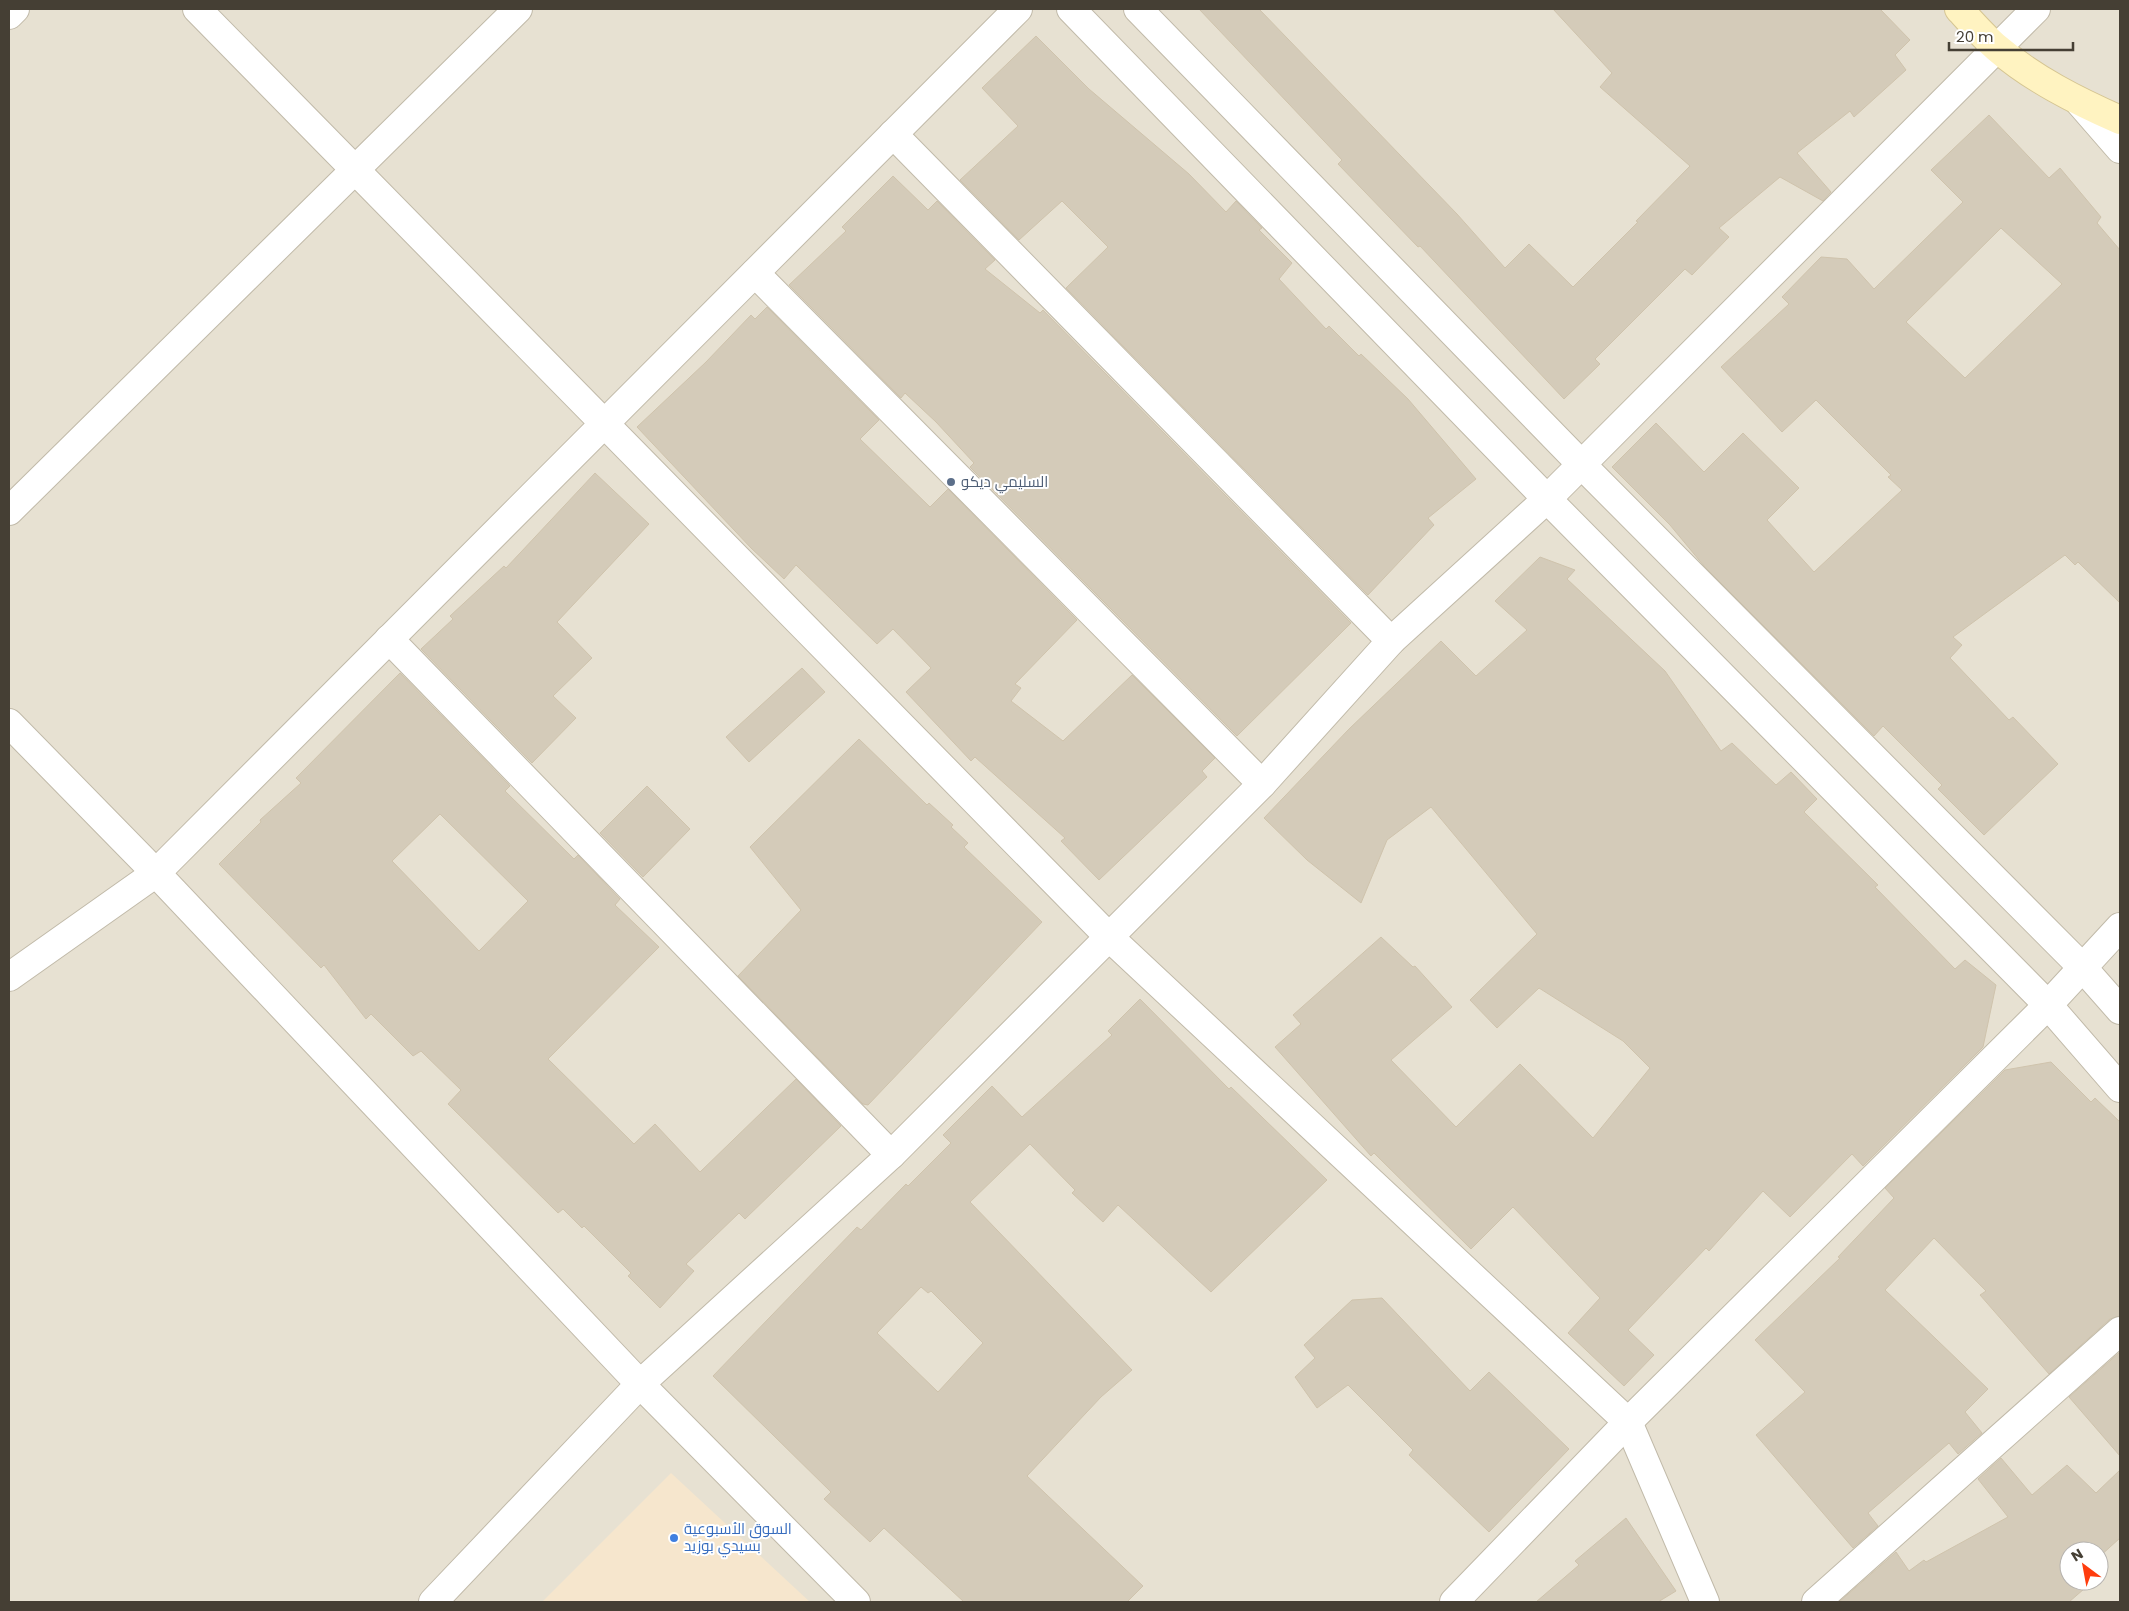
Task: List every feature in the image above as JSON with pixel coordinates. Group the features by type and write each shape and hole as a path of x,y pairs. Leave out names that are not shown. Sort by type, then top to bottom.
{"main road":[{"path":"1959,9 1997,48 2043,81 2080,103 2120,120"}],"street":[{"path":"9,15 15,9"},
{"path":"197,9 606,422 1109,937 1628,1422 1706,1602"},
{"path":"9,511 518,9"},
{"path":"9,977 156,873 1018,9"},
{"path":"1071,9 1547,499 2048,1005 2120,1088"},
{"path":"1138,9 1582,464 2083,968 2120,1010"},
{"path":"433,1602 640,1384 891,1155 1262,784 1391,641 1547,499 2036,9"},
{"path":"2080,103 2120,149"},
{"path":"893,134 1391,641"},
{"path":"755,273 1262,784"},
{"path":"389,639 891,1155"},
{"path":"9,723 156,873 640,1384 856,1602"},
{"path":"1454,1602 1628,1422 2048,1005 2120,927"},
{"path":"1816,1602 2120,1331"}],"shaded area":[{"path":"9,9 2120,9 2120,1602 9,1602"},
{"name":"السوق الأسبوعية بسيدي بوزيد","path":"671,1473 810,1602 542,1602"}],"building":[{"path":"1199,9 1259,9 1457,214 1505,268 1529,244 1573,287 1638,222 1636,221 1690,166 1600,87 1612,73 1553,9 1880,9 1910,40 1895,55 1906,70 1854,117 1850,111 1797,153 1831,192 1823,201 1780,177 1719,228 1729,237 1692,275 1685,269 1595,359 1600,364 1564,399 1420,246 1418,247 1338,164 1342,160"},
{"path":"1036,36 1089,89 1189,174 1226,212 1236,201 1262,228 1259,230 1292,263 1279,279 1326,329 1329,326 1359,356 1361,354 1408,399 1476,479 1428,518 1434,525 1368,595 1066,288 1108,247 1062,201 1019,240 960,180 1018,126 982,88"},
{"path":"1989,115 2049,178 2060,168 2101,217 2097,223 2120,250 2120,603 2078,562 2075,565 2065,555 1953,637 1962,645 1950,658 2009,720 2013,717 2058,764 1984,835 1938,789 1942,785 1883,726 1874,736 1704,566 1670,525 1612,467 1656,423 1704,472 1743,433 1799,488 1767,520 1814,572 1902,490 1888,477 1891,475 1816,400 1782,432 1721,367 1789,304 1782,297 1821,257 1847,259 1874,289 1963,202 1931,170","holes":["2001,228 2062,284 1965,378 1906,322"]},
{"path":"893,176 928,210 937,201 995,260 985,269 1040,313 1043,310 1351,623 1237,736 970,467 974,463 936,422 905,393 901,398 789,285 846,231 842,227"},
{"path":"767,307 879,420 860,439 930,507 948,489 1077,620 1015,684 1021,688 1011,701 1063,741 1132,675 1215,758 1202,771 1207,777 1099,880 1061,841 1065,838 975,757 971,761 906,692 931,668 893,629 877,644 796,565 784,579 751,548 637,427 706,362 751,315 755,319"},
{"path":"595,473 649,524 557,622 592,658 553,696 576,718 532,763 421,649 453,619 450,616 504,566 506,568"},
{"path":"1540,557 1575,570 1567,579 1665,671 1721,751 1732,743 1776,785 1791,772 1817,799 1804,812 1878,885 1875,887 1955,969 1965,960 1996,985 1983,1047 1863,1166 1852,1154 1790,1217 1763,1191 1709,1251 1706,1248 1628,1330 1654,1355 1624,1386 1568,1333 1600,1298 1513,1207 1471,1249 1374,1153 1371,1156 1275,1047 1301,1024 1293,1015 1381,937 1413,967 1415,966 1452,1007 1391,1060 1456,1127 1520,1064 1593,1138 1650,1068 1623,1041 1539,988 1497,1028 1470,1000 1537,934 1431,807 1387,840 1361,903 1307,860 1264,818 1349,729 1441,641 1476,676 1527,630 1495,601"},
{"path":"802,668 825,692 749,762 726,737"},
{"path":"400,673 510,786 505,791 574,859 578,855 620,899 615,905 659,947 548,1059 634,1144 655,1124 700,1172 796,1079 841,1126 745,1219 739,1213 686,1264 694,1271 660,1308 628,1276 631,1273 584,1226 582,1228 563,1209 558,1213 448,1104 461,1090 421,1051 413,1056 371,1014 366,1019 324,965 321,968 219,864 261,822 260,820 301,783 296,778","holes":["440,814 528,901 479,951 392,861"]},
{"path":"859,739 927,805 929,803 953,825 951,827 968,843 964,847 1042,922 868,1105 863,1104 738,976 801,910 750,847"},
{"path":"647,786 690,829 643,877 600,833"},
{"path":"1140,999 1229,1089 1231,1087 1327,1180 1211,1292 1118,1205 1103,1222 1072,1193 1075,1190 1030,1144 970,1202 1132,1370 1101,1397 1027,1476 1143,1586 1127,1602 964,1602 884,1528 870,1542 824,1499 831,1492 713,1376 857,1227 861,1230 906,1184 908,1186 951,1143 943,1135 992,1086 1022,1117 1112,1035 1108,1031","holes":["921,1287 928,1293 931,1291 983,1343 938,1392 877,1333"]},
{"path":"2051,1062 2091,1102 2095,1098 2120,1122 2120,1316 2110,1319 2049,1374 1980,1295 1986,1291 1934,1238 1885,1290 1988,1389 1965,1412 1982,1433 1958,1454 1949,1443 1868,1513 1878,1526 1853,1548 1756,1435 1805,1392 1755,1340 1840,1258 1838,1257 1894,1198 1885,1188 2005,1070"},
{"path":"1382,1298 1470,1391 1489,1372 1569,1449 1489,1532 1409,1455 1413,1450 1348,1385 1317,1408 1295,1377 1315,1358 1304,1345 1352,1300"},
{"path":"2120,1352 2120,1456 2069,1397"},
{"path":"2001,1458 2032,1495 2067,1465 2096,1493 2120,1470 2120,1538 2109,1548 2109,1541 2059,1541 2059,1591 2082,1591 2069,1602 1839,1602 1896,1552 1909,1571 1924,1560 1926,1562 2008,1517 1978,1479"},
{"path":"1626,1518 1676,1591 1658,1602 1536,1602 1579,1565 1575,1561"}],"place":[{"name":"السليمي ديكو","path":"951,482"},
{"name":"السوق الأسبوعية بسيدي بوزيد","path":"674,1538"}]}
